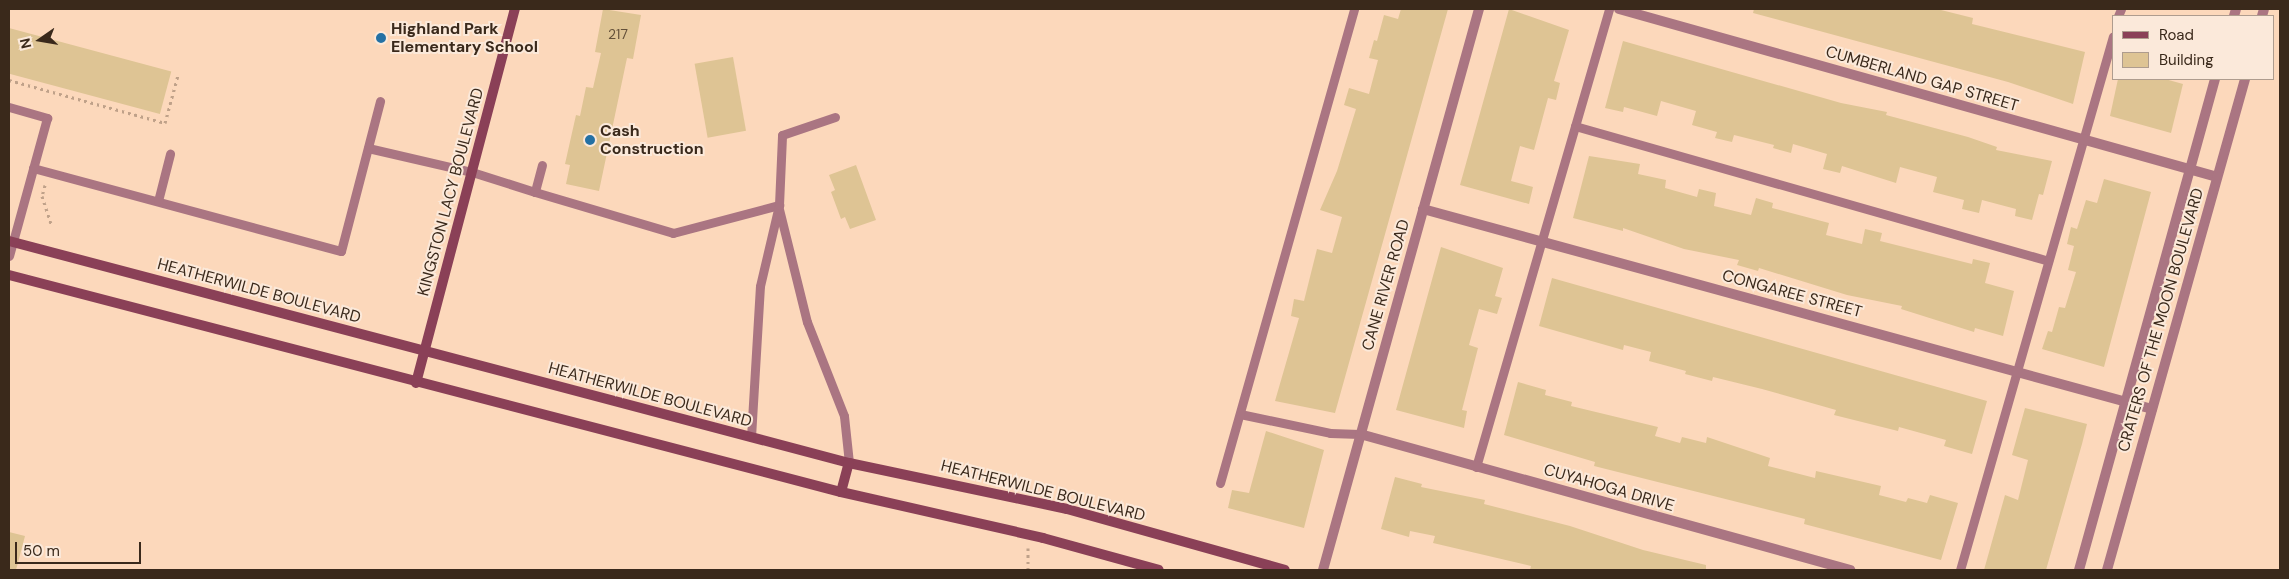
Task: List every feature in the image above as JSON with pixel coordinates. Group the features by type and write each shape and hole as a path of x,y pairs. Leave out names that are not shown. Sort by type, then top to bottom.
{"main road":[{"name":"KINGSTON LACY BOULEVARD","path":"416,383 515,9"},
{"name":"HEATHERWILDE BOULEVARD","path":"11,241 424,352 849,463 1066,509 1286,570"},
{"path":"9,275 416,383 842,492 1028,535 1159,570"},
{"path":"842,492 849,463"}],"street":[{"name":"CANE RIVER ROAD","path":"1323,570 1479,9"},
{"name":"CUMBERLAND GAP STREET","path":"1619,9 2083,141 2217,177"},
{"name":"CRATERS OF THE MOON BOULEVARD","path":"2079,570 2187,169 2215,80"},
{"name":"CRATERS OF THE MOON BOULEVARD","path":"2107,570 2245,80"},
{"name":"CONGAREE STREET","path":"1423,209 2152,409"},
{"name":"CUYAHOGA DRIVE","path":"1360,434 1850,570"}],"lane":[{"path":"1220,483 1354,9"},
{"path":"1476,466 1609,9"},
{"path":"1960,570 2112,40"},
{"path":"33,168 341,251 380,101"},
{"path":"9,107 46,118 11,241 9,256"},
{"path":"751,437 760,286 778,205 782,135 835,117"},
{"path":"1575,126 2048,261"},
{"path":"368,148 472,172 673,234 778,205"},
{"path":"158,202 170,154"},
{"path":"535,192 542,165"},
{"path":"778,205 807,322 844,416 849,463"},
{"path":"1240,414 1330,433 1360,434"}],"path":[{"path":"9,80 165,123 178,75"},
{"path":"45,184 42,196 51,224"},
{"path":"1028,535 1028,570"}],"building":[{"name":"Cash Construction","path":"603,9 641,15 633,59 627,58 599,191 566,184 570,165 565,164 576,115 580,116 586,87 593,88 601,53 595,52"},
{"path":"1401,9 1448,9 1335,413 1275,401 1299,318 1291,316 1294,299 1304,301 1317,249 1332,253 1342,217 1320,210 1337,171 1356,109 1344,105 1349,88 1369,94 1378,60 1369,58 1374,40 1377,41 1384,15 1398,19"},
{"path":"1509,9 1569,30 1554,81 1560,83 1556,100 1548,98 1534,150 1520,146 1511,181 1533,187 1529,204 1460,185"},
{"path":"1754,9 1937,9 1973,18 1972,24 2085,52 2073,104 2008,82 1753,13"},
{"path":"9,28 171,71 160,114 9,74"},
{"path":"1623,41 1841,103 1887,112 1886,115 1968,137 1997,147 1996,150 2052,161 2043,195 2039,194 2032,220 2015,216 2016,209 1982,200 1979,213 1962,209 1964,200 1933,192 1937,177 1900,167 1896,183 1842,166 1840,173 1823,169 1827,154 1793,144 1791,153 1773,148 1774,145 1734,135 1732,142 1715,138 1717,132 1692,125 1696,111 1661,101 1657,116 1624,107 1623,112 1605,108"},
{"path":"733,57 746,131 708,138 695,64"},
{"path":"2118,80 2169,80 2183,84 2171,133 2110,116"},
{"path":"1589,156 1640,164 1638,174 1666,180 1665,188 1697,197 1699,189 1716,193 1714,206 1751,215 1756,198 1773,203 1772,208 1829,223 1826,235 1862,244 1865,229 1882,233 1880,241 1972,264 1973,259 1990,263 1985,283 2014,291 2003,336 1975,328 1974,332 1901,309 1902,306 1847,295 1759,268 1758,271 1737,265 1739,260 1684,249 1623,228 1623,231 1573,218"},
{"path":"856,165 876,220 850,229 845,217 841,219 831,192 835,190 829,175"},
{"path":"2104,179 2151,192 2104,367 2042,349 2048,331 2052,332 2059,307 2065,308 2076,272 2068,270 2074,246 2067,244 2071,227 2077,229 2086,200 2097,203"},
{"path":"1441,247 1503,268 1495,296 1502,298 1497,314 1479,309 1469,345 1478,348 1462,410 1467,411 1464,428 1396,410"},
{"path":"1552,278 1987,401 1972,454 1944,446 1946,440 1899,427 1898,431 1834,415 1836,410 1762,389 1713,377 1712,381 1685,374 1686,371 1649,361 1651,352 1624,345 1623,350 1539,326"},
{"path":"1518,382 1546,390 1545,395 1572,402 1571,406 1658,427 1655,436 1680,443 1682,437 1706,443 1707,437 1770,458 1768,466 1815,478 1816,471 1881,486 1879,495 1906,502 1908,498 1927,503 1930,495 1958,503 1941,560 1804,524 1805,519 1594,466 1595,462 1504,435"},
{"path":"2025,408 2087,424 2082,444 2046,570 1984,570 2005,495 2018,500 2028,460 2012,455"},
{"path":"1266,431 1324,450 1304,528 1228,508 1232,490 1249,493"},
{"path":"1395,477 1422,484 1421,487 1485,500 1484,504 1570,526 1643,550 1706,565 1706,570 1530,570 1531,566 1433,543 1435,536 1410,531 1409,537 1381,529"},
{"path":"9,532 25,536 16,570 9,570"}],"place":[{"name":"Highland Park Elementary School","path":"381,38"},
{"name":"Cash Construction","path":"590,140"}]}
